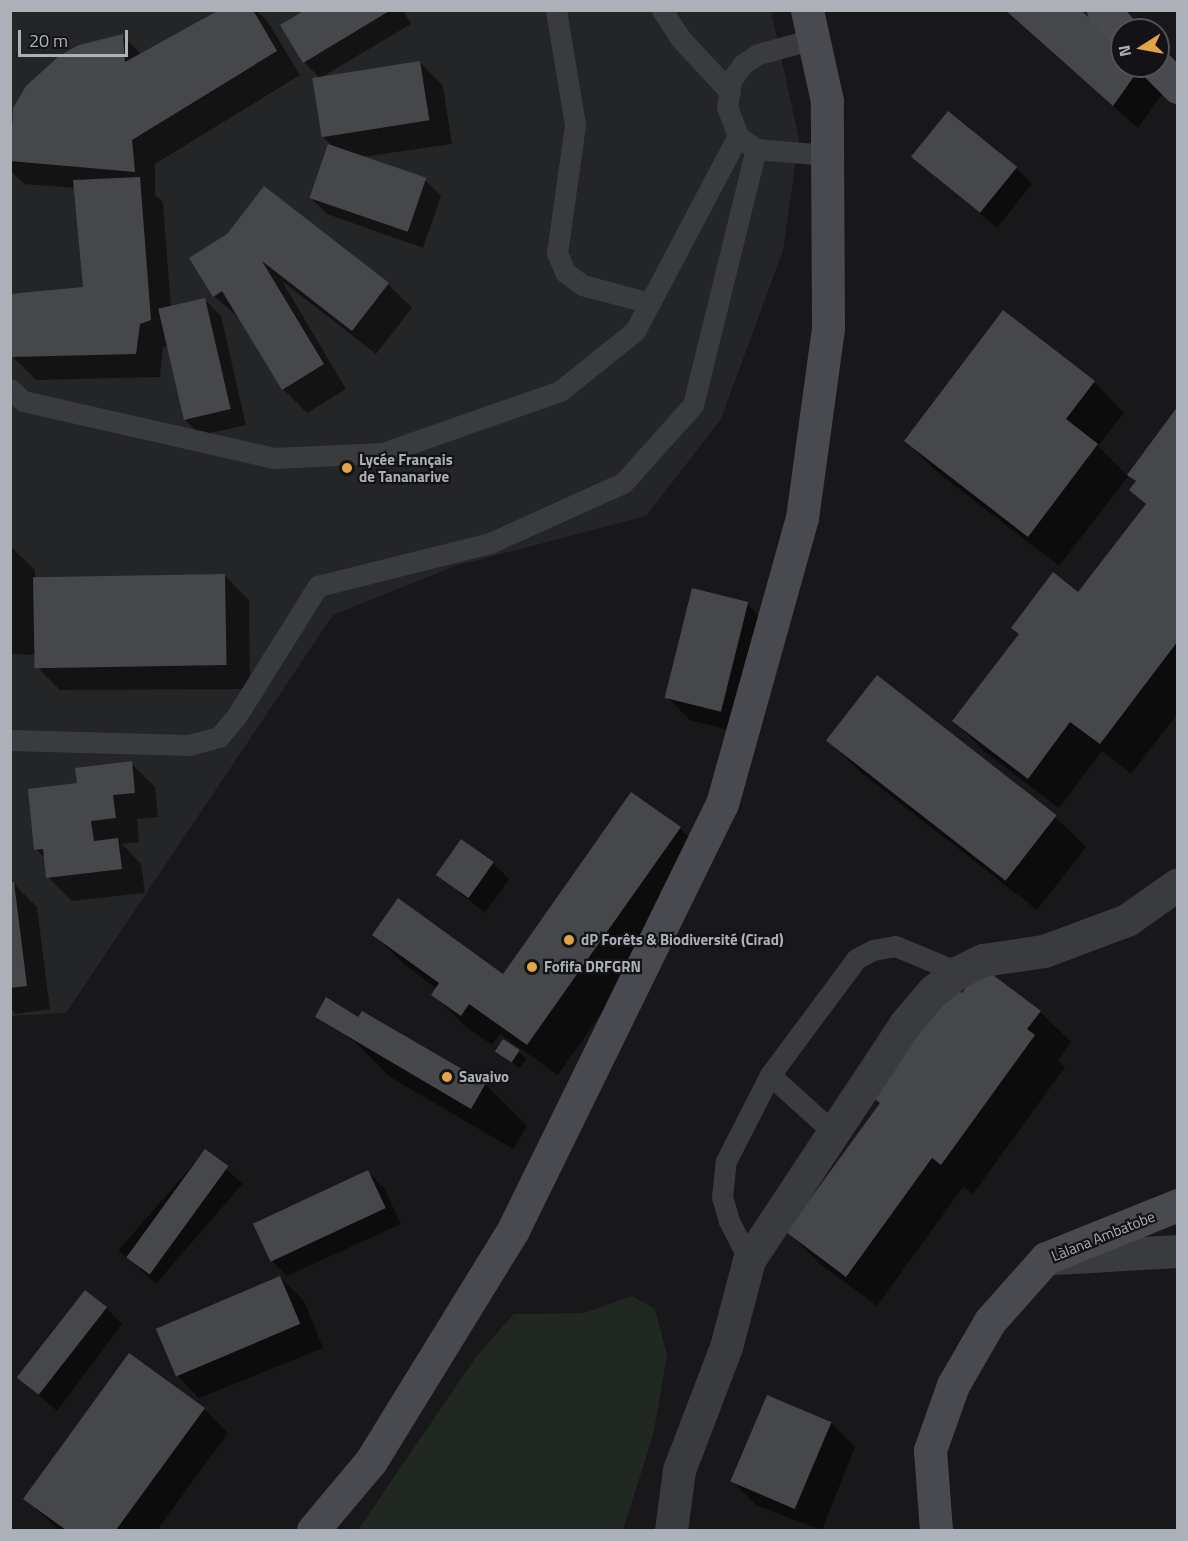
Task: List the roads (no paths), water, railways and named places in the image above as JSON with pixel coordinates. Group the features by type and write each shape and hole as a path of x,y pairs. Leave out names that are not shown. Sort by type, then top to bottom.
{"street":[{"path":"313,1530 370,1461 513,1230 722,804 802,518 828,328 827,101 810,25"},
{"path":"671,1530 679,1470 726,1347 749,1260 905,1023 933,991 958,972 983,960 1044,951 1127,920 1178,884"},
{"name":"Làlana Ambatobe","path":"936,1530 930,1450 953,1385 990,1321 1046,1258 1178,1205"},
{"path":"1046,1258 1178,1251"}],"lane":[{"path":"556,10 575,125 557,253 565,272 582,285 650,303"},
{"path":"662,10 681,39 730,92"},
{"path":"810,25 743,64 731,80 727,107 738,136 756,149 827,155"},
{"path":"10,389 23,401 273,458 383,453 560,391 635,331 738,136"},
{"path":"10,740 189,745 219,737 236,717 318,586 490,543 623,483 693,405 756,149"},
{"path":"749,1260 729,1221 722,1197 726,1161 770,1075 856,959 873,950 895,946 958,972"},
{"path":"770,1075 833,1132"}],"place":[{"name":"Lycée Français de Tananarive","path":"347,468"},
{"name":"dP Forêts & Biodiversité (Cirad)","path":"569,940"},
{"name":"Fofifa DRFGRN","path":"532,967"},
{"name":"Savaivo","path":"447,1077"}]}
